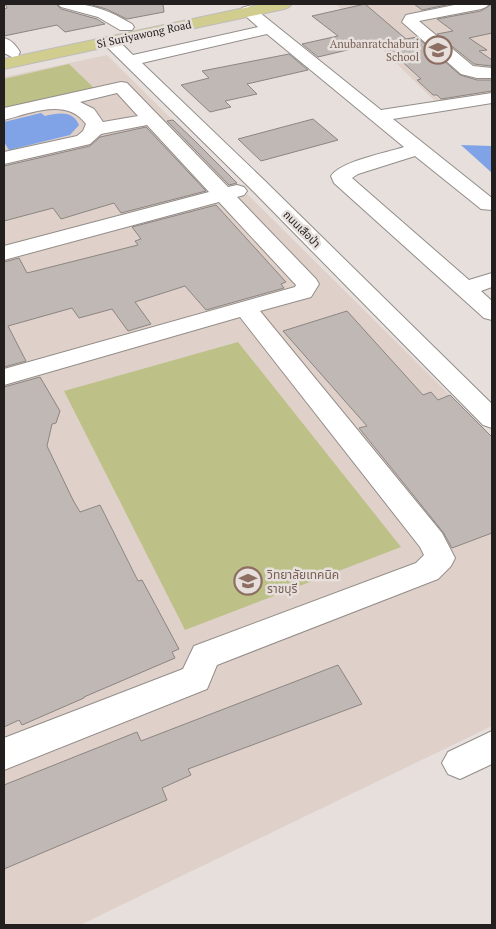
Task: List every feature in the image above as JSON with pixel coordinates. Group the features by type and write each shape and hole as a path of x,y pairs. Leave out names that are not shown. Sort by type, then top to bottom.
{"main road":[{"name":"Si Suriyawong Road","path":"105,38 126,27 242,6 284,4"},
{"name":"Si Suriyawong Road","path":"6,53 105,38 242,6"}],"street":[{"path":"66,4 104,14 126,27"},
{"path":"481,4 424,14 412,18 410,22 467,70 477,73 492,73"},
{"path":"242,6 488,205"},
{"path":"129,61 269,29"},
{"name":"ถนนเสือป่า","path":"105,38 257,184 492,419"},
{"path":"4,114 121,87 308,284 303,292 4,377"},
{"path":"376,116 492,98"},
{"path":"4,158 83,140 92,134 95,124 90,115 79,106 68,103 51,103"},
{"path":"93,130 149,118"},
{"path":"417,149 350,170 341,176 341,180 492,313"},
{"path":"4,253 257,184"},
{"path":"465,289 492,280"},
{"path":"4,754 195,679 205,656 427,571 440,558 432,540 246,309"},
{"path":"460,763 492,747"}],"shaded area":[{"name":"Anubanratchaburi School","path":"336,4 492,4 492,96 440,106"},
{"name":"วิทยาลัยเทคนิค ราชบุรี","path":"107,55 492,437 492,726 80,925 4,925 4,77"}],"green space":[{"path":"69,64 94,88 4,110 4,79"},
{"path":"238,342 401,547 185,630 64,391"}],"water":[{"path":"41,113 45,116 69,115 79,125 70,135 9,150 4,142 4,122"},
{"path":"461,145 492,146 492,173"}],"building":[{"path":"5,4 56,4 61,9 97,19 105,24 65,32 57,25 4,36 4,9 7,8"},
{"path":"89,4 163,4 164,12 127,19 106,9"},
{"path":"365,4 406,39 417,37 460,75 477,80 492,80 492,91 441,99 437,95 433,95 417,80 421,79 381,42 318,57 302,44 338,36 312,16"},
{"path":"414,4 451,4 422,10"},
{"path":"492,4 492,33 469,38 487,50 479,51 492,60 492,66 474,64 437,34 453,31 437,19 481,11"},
{"path":"289,54 308,70 247,84 257,94 225,101 231,107 210,112 181,85 209,78 202,71"},
{"path":"313,119 338,140 261,161 238,139"},
{"path":"173,120 237,183 229,185 167,121"},
{"path":"146,127 206,191 121,213 114,203 61,219 53,208 4,221 4,166 90,146 100,137"},
{"path":"216,205 286,282 281,284 284,288 206,310 185,286 135,302 151,324 128,331 112,309 79,318 72,308 8,326 26,361 4,367 4,262 19,258 27,273 138,245 135,241 141,239 132,227"},
{"path":"347,311 423,395 431,392 438,400 450,395 492,437 492,533 452,548 443,532 359,428 367,426 283,331"},
{"path":"40,377 60,411 56,423 52,424 47,446 73,500 80,512 100,505 138,581 142,580 179,649 172,652 175,658 22,725 19,720 4,727 4,387"},
{"path":"338,665 362,704 188,769 191,775 162,788 167,800 4,869 4,785 137,732 141,741"}],"place":[{"name":"Anubanratchaburi School","path":"438,50"},
{"name":"วิทยาลัยเทคนิค ราชบุรี","path":"248,581"}]}
